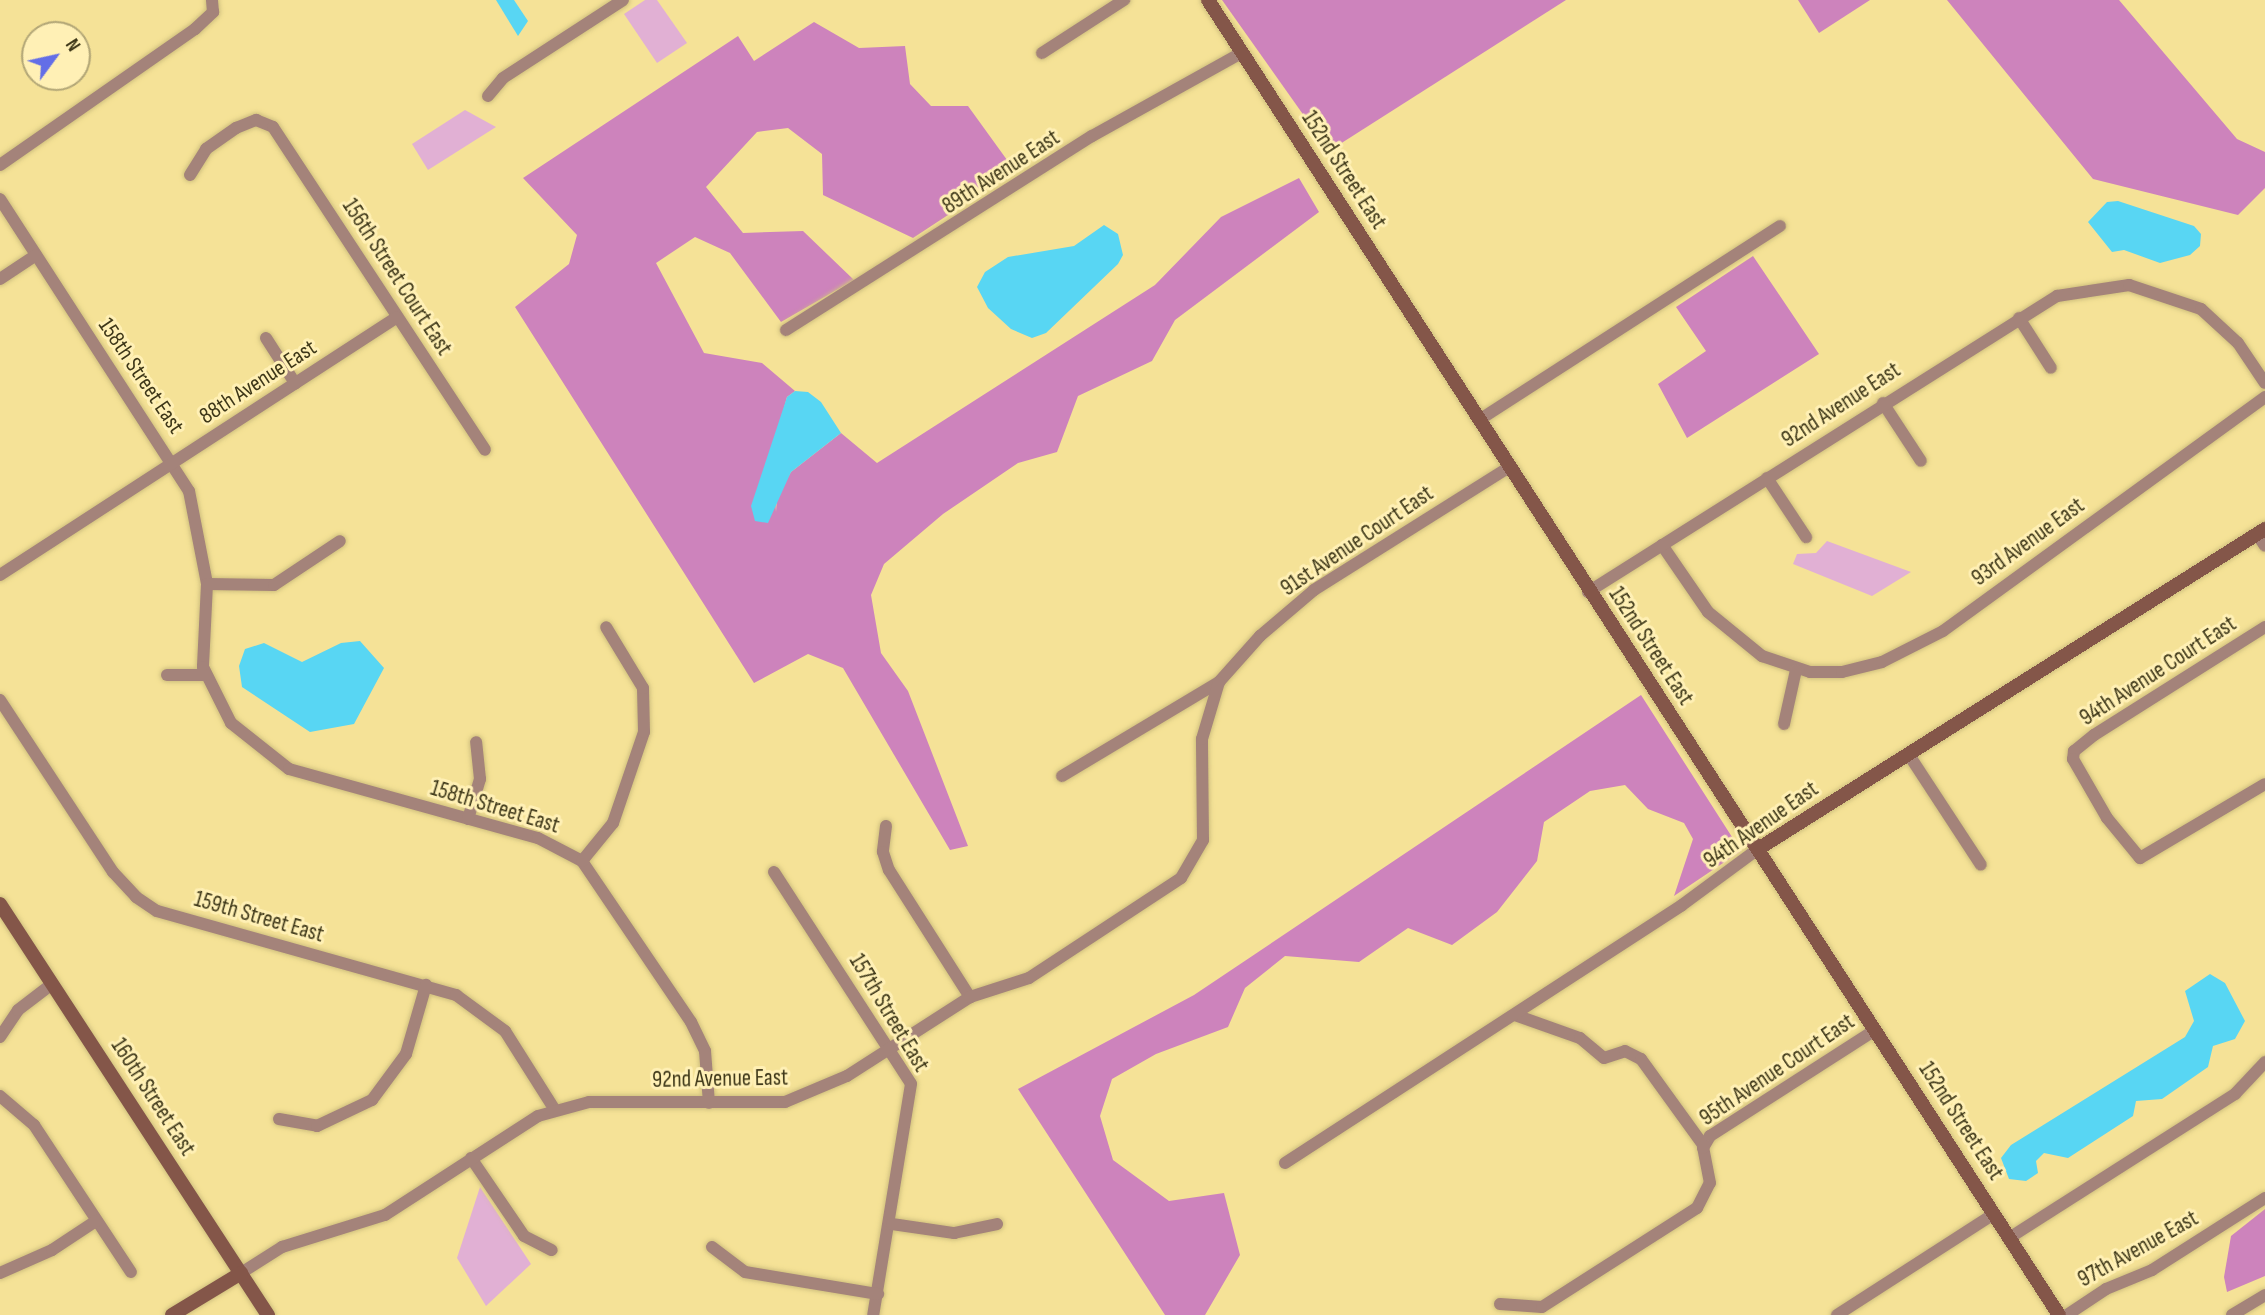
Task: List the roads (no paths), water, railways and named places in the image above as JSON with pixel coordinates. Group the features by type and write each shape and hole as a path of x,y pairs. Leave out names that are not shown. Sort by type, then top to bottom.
{"main road":[{"name":"152nd Street East","path":"1208,0 1588,592 1758,849 2059,1315"},
{"name":"94th Avenue East","path":"1758,849 2262,536"},
{"name":"160th Street East","path":"0,904 268,1315"},
{"path":"172,1315 241,1273"}],"street":[{"path":"488,96 503,78 623,0"},
{"path":"1042,53 1124,0"},
{"path":"0,165 213,6"},
{"name":"89th Avenue East","path":"786,330 1092,136 1241,52"},
{"name":"156th Street Court East","path":"190,174 206,149 236,128 256,120 273,127 485,450"},
{"name":"158th Street East","path":"0,199 173,462 196,515 207,584 200,649 206,675 231,723 289,769 538,838 582,861 696,1031 705,1051 709,1103"},
{"path":"1479,420 1780,226"},
{"path":"0,279 36,255"},
{"name":"92nd Avenue East","path":"1588,592 1883,403 2057,296 2129,285 2202,309 2238,343 2265,383"},
{"name":"88th Avenue East","path":"0,575 397,317"},
{"path":"2018,318 2051,368"},
{"path":"266,338 295,383"},
{"name":"93rd Avenue East","path":"1662,545 1719,624 1762,656 1796,670 1842,672 1882,663 1942,631 2265,397"},
{"path":"1883,403 1921,461"},
{"name":"91st Avenue Court East","path":"1062,776 1219,681 1260,636 1314,590 1509,467"},
{"path":"1767,478 1806,537"},
{"path":"207,584 274,585 340,541"},
{"path":"582,861 612,823 644,732 642,688 606,627"},
{"name":"94th Avenue Court East","path":"2265,627 2074,751 2107,818 2140,858 2265,783"},
{"path":"1784,724 1796,670"},
{"path":"167,675 206,675"},
{"name":"92nd Avenue East","path":"241,1273 282,1247 384,1215 524,1123 555,1110 589,1101 766,1103 804,1096 890,1049 970,997 1029,978 1181,878 1203,841 1202,739 1219,681"},
{"name":"159th Street East","path":"0,700 113,872 136,897 157,911 426,985 473,1005 505,1031 555,1110"},
{"path":"468,819 480,779 476,742"},
{"path":"1909,755 1981,864"},
{"path":"886,826 883,852 890,870 970,997"},
{"name":"94th Avenue East","path":"1285,1163 1737,869 1758,849"},
{"name":"157th Street East","path":"774,872 890,1049 912,1093 892,1224 873,1315"},
{"path":"0,1037 18,1010 52,984"},
{"path":"279,1119 317,1126 372,1100 406,1054 426,985"},
{"path":"1515,1015 1580,1038 1604,1058 1625,1051 1642,1059 1704,1146"},
{"name":"95th Avenue Court East","path":"1500,1304 1548,1304 1697,1208 1711,1175 1704,1146 1710,1136 1875,1030"},
{"path":"2009,1238 2235,1094 2265,1062"},
{"path":"0,1096 34,1125 131,1272"},
{"path":"471,1158 524,1236 552,1250"},
{"name":"97th Avenue East","path":"2067,1315 2106,1289 2152,1270 2265,1198"},
{"path":"1837,1315 1994,1214"},
{"path":"0,1273 52,1250 96,1221"},
{"path":"892,1224 954,1233 997,1224"},
{"path":"712,1247 745,1272 878,1294"},
{"path":"2232,1315 2265,1295"}],"water":[{"path":"496,0 514,0 528,21 518,36"},
{"path":"2118,201 2194,226 2201,234 2200,246 2190,255 2160,263 2124,250 2112,252 2088,222 2107,202"},
{"path":"1104,225 1118,234 1123,255 1118,264 1046,333 1032,338 1011,329 988,308 977,287 985,272 1008,257 1074,246"},
{"path":"795,391 808,392 821,402 841,433 791,472 768,523 755,521 751,506 787,397"},
{"path":"360,641 384,668 354,724 310,732 242,687 239,666 245,649 264,643 302,662 341,643"},
{"path":"2210,974 2225,983 2245,1021 2235,1039 2213,1046 2208,1067 2162,1099 2136,1101 2133,1116 2068,1158 2044,1153 2036,1161 2038,1173 2026,1181 2009,1179 2001,1158 2011,1145 2185,1037 2194,1021 2185,991"}]}
